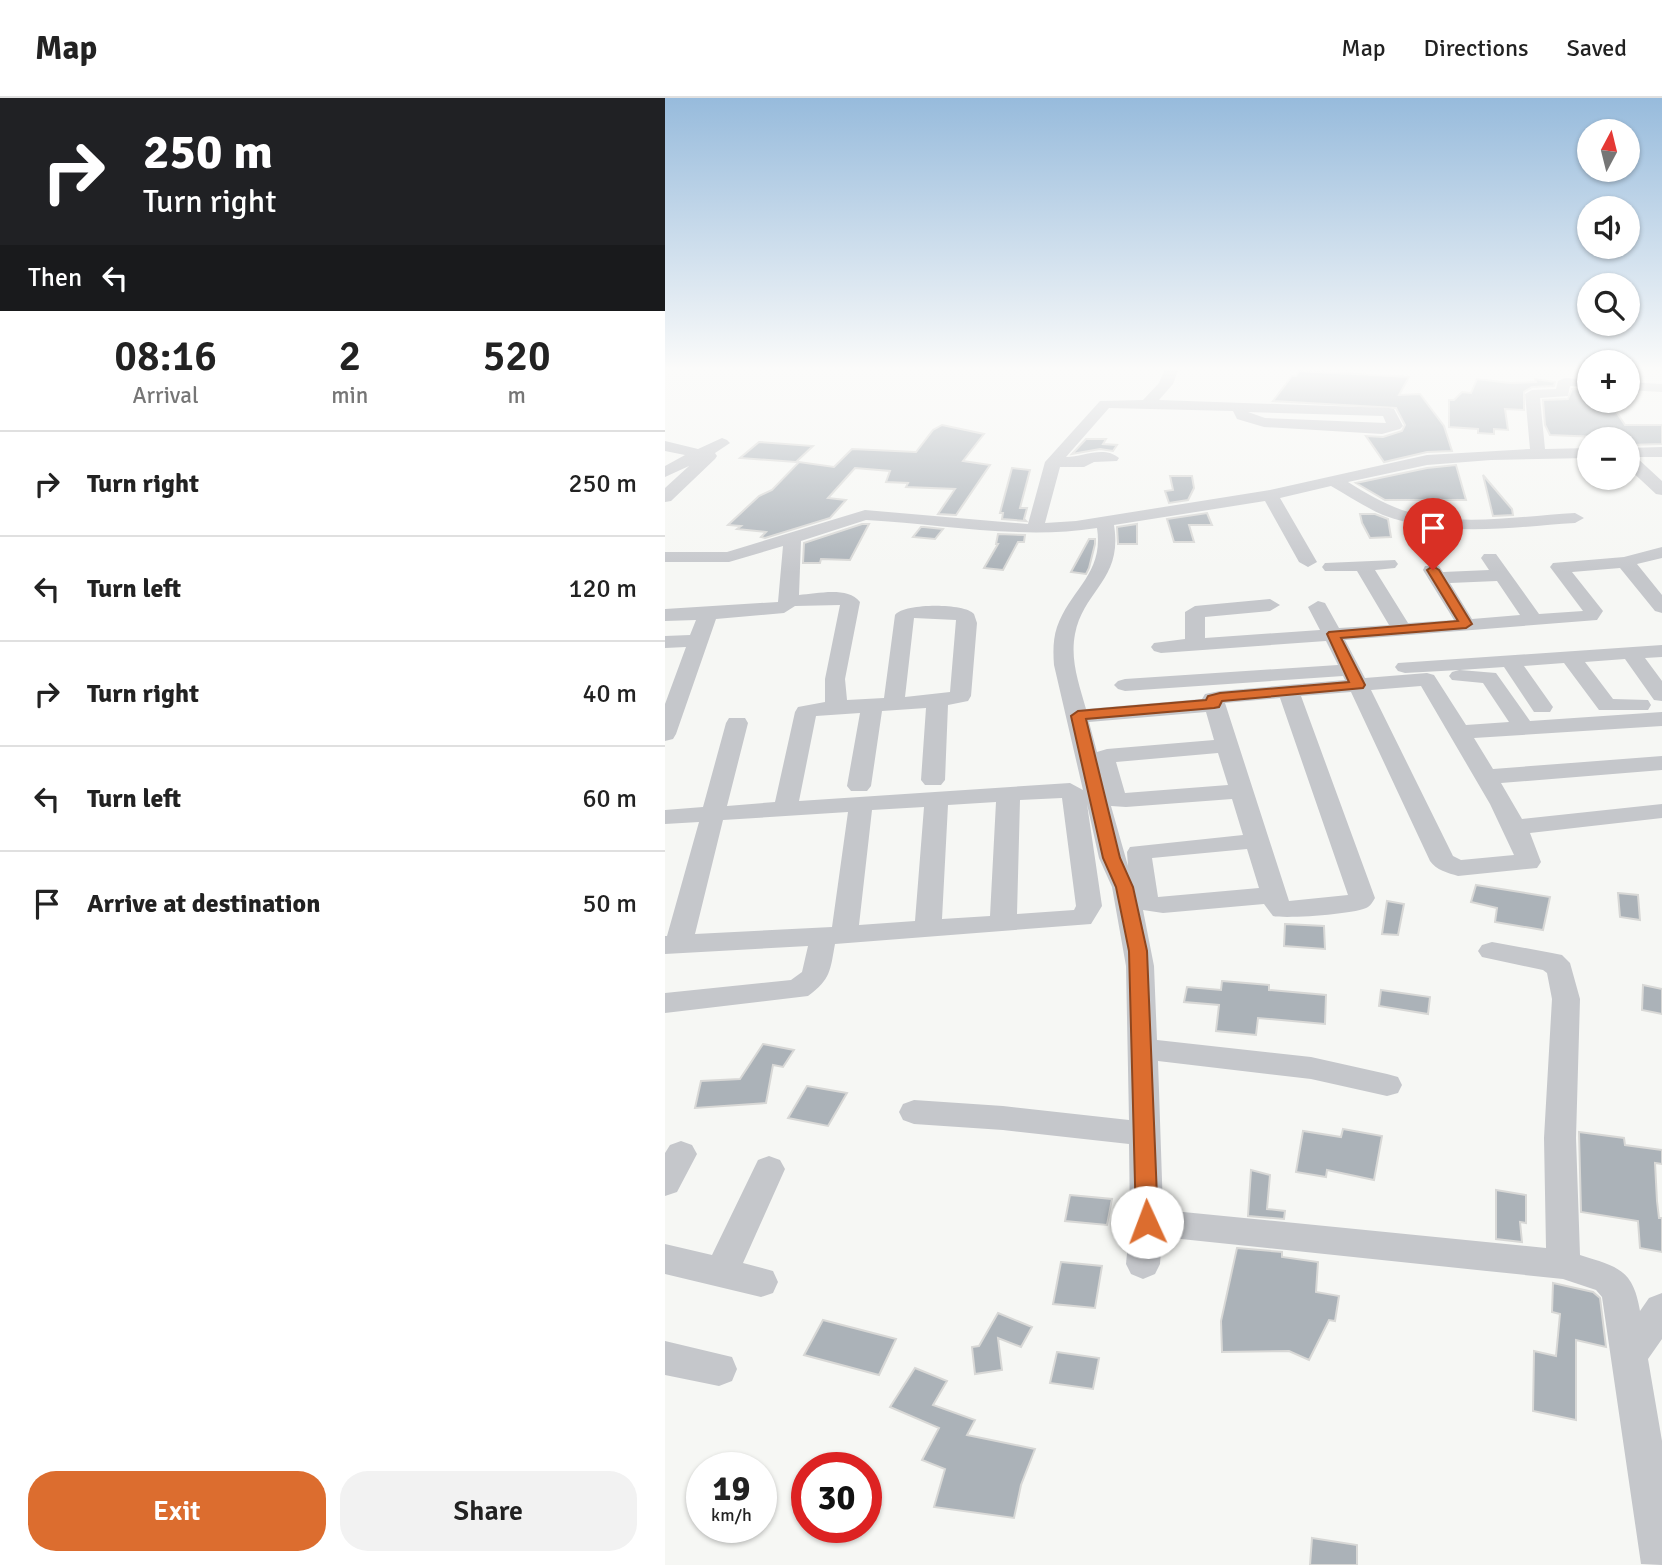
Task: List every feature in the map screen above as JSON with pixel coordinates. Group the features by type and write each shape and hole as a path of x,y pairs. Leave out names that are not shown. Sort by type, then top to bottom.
{"street":[{"path":"1035,528 1053,462 1076,436"},
{"path":"1536,436 1538,454"},
{"path":"665,472 722,443"},
{"path":"665,446 709,456 665,497"},
{"path":"1640,454 1662,452"},
{"path":"665,557 729,557 865,515 1035,528 1105,522 1270,495 1445,458 1577,453"},
{"path":"1053,462 1084,462 1093,457 1111,458"},
{"path":"1640,468 1662,490"},
{"path":"1336,481 1398,514 1416,518 1458,523 1575,518"},
{"path":"1270,495 1308,562"},
{"path":"1105,522 1110,550 1107,562 1069,622 1063,641 1064,665 1101,819 1112,858 1125,887 1140,966 1147,1222 1143,1264"},
{"path":"784,612 792,537"},
{"path":"1161,647 1534,621 1594,614 1559,567 1625,562 1662,552"},
{"path":"1490,558 1534,621"},
{"path":"1625,562 1662,607"},
{"path":"1331,567 1389,564"},
{"path":"1362,565 1402,629"},
{"path":"1466,624 1435,574 1502,575"},
{"path":"665,615 784,612 840,598 850,602 835,679 836,707"},
{"path":"1195,643 1195,612 1260,606 1262,634"},
{"path":"1318,607 1443,861 1458,868 1528,862 1528,853 1462,732 1427,679"},
{"path":"665,1003 785,991 806,986 815,977 834,936 860,795 883,704 905,615 911,612 960,613 965,617 967,623 960,694 955,699 937,701 883,704 811,709 805,714 786,808"},
{"path":"665,734 675,672 697,641 708,614"},
{"path":"665,642 697,641"},
{"path":"1289,692 1321,790 1362,898 1358,902 1340,906 1282,910 1277,905 1213,699 1289,692 1354,678 1510,661 1662,651"},
{"path":"1631,654 1662,695"},
{"path":"1570,657 1607,705 1662,704"},
{"path":"1510,661 1542,707"},
{"path":"1125,685 1354,678 1427,679 1478,675 1489,677 1524,728"},
{"path":"927,928 937,701"},
{"path":"1078,716 1214,704"},
{"path":"1462,732 1662,719"},
{"path":"665,817 712,813 786,808 860,795 935,790 1073,792 1090,905 1082,918 834,936 672,944 712,813 737,723"},
{"path":"1226,746 1107,756 1104,758 1112,794 1117,800 1126,800 1241,791"},
{"path":"1485,777 1662,763"},
{"path":"1003,924 1008,793"},
{"path":"1514,827 1662,811"},
{"path":"1257,841 1139,852 1146,901 1153,905 1163,905 1274,895"},
{"path":"1492,951 1552,962 1560,970 1566,999 1560,1138 1563,1264"},
{"path":"1142,1049 1311,1068 1387,1085"},
{"path":"914,1112 1003,1118 1144,1134"},
{"path":"665,1183 681,1154"},
{"path":"722,1271 769,1169"},
{"path":"1147,1222 1563,1264 1608,1279 1619,1291 1631,1353 1662,1564"},
{"path":"665,1259 761,1282"},
{"path":"1631,1353 1662,1309"},
{"path":"665,1358 719,1369"}],"building":[{"path":"928,436 982,436 963,461 990,465 956,515 938,514 955,489 906,487 908,483 886,482 890,471 855,468 828,498 846,500 830,518 765,538 761,537 766,532 737,529 741,526 728,525 759,496 772,490 799,462 834,467 852,449 916,452"},
{"path":"1366,436 1447,436 1452,451 1427,452 1384,462"},
{"path":"1640,436 1662,436 1662,444 1640,445"},
{"path":"1086,439 1106,439 1103,444 1117,445 1113,451 1100,449 1072,454"},
{"path":"759,442 813,446 796,462 740,458"},
{"path":"1456,465 1466,500 1385,500 1356,483 1427,468"},
{"path":"1012,468 1030,470 1020,508 1027,508 1024,519 1026,521 1002,519 1003,513 1000,513"},
{"path":"1483,475 1512,509 1513,515 1493,516"},
{"path":"1170,476 1192,476 1194,488 1188,500 1169,503 1165,491 1173,490"},
{"path":"1207,513 1212,525 1189,525 1194,542 1174,542 1167,519"},
{"path":"1360,514 1375,514 1388,519 1391,537 1370,538"},
{"path":"869,524 850,560 821,559 820,563 803,563 804,543"},
{"path":"1137,524 1137,544 1118,544 1117,527"},
{"path":"921,527 943,529 935,539 913,537"},
{"path":"998,534 1025,535 1024,542 1018,542 1003,570 984,568 998,544"},
{"path":"1089,539 1095,539 1095,544 1086,574 1071,572"},
{"path":"1476,885 1550,897 1543,930 1495,922 1497,908 1471,902"},
{"path":"1618,893 1638,895 1640,920 1620,917"},
{"path":"1387,901 1404,904 1398,935 1382,934"},
{"path":"1285,924 1324,926 1325,949 1284,946"},
{"path":"1222,981 1269,985 1269,990 1326,995 1325,1024 1258,1018 1256,1035 1216,1031 1219,1005 1184,1002 1187,987 1221,990"},
{"path":"1643,985 1662,989 1662,1014 1642,1010"},
{"path":"1381,990 1430,997 1428,1014 1379,1006"},
{"path":"763,1044 794,1050 783,1067 773,1065 766,1103 695,1108 701,1081 740,1079"},
{"path":"807,1086 847,1093 828,1126 788,1118"},
{"path":"1343,1129 1382,1136 1374,1180 1327,1170 1326,1177 1296,1172 1303,1131 1341,1137"},
{"path":"1579,1132 1624,1138 1625,1145 1662,1150 1662,1164 1655,1163 1659,1218 1662,1218 1662,1252 1640,1248 1638,1221 1581,1212"},
{"path":"1251,1170 1270,1175 1267,1209 1285,1211 1284,1219 1248,1216"},
{"path":"1496,1190 1526,1195 1526,1223 1520,1222 1522,1242 1496,1239"},
{"path":"1070,1195 1112,1199 1107,1225 1065,1221"},
{"path":"1237,1248 1282,1252 1282,1257 1318,1262 1316,1292 1339,1296 1335,1321 1329,1320 1309,1360 1289,1351 1222,1352 1221,1321"},
{"path":"1061,1262 1102,1266 1095,1308 1053,1304"},
{"path":"1553,1283 1593,1292 1600,1298 1606,1347 1576,1340 1576,1420 1533,1411 1534,1351 1556,1356 1560,1314 1552,1312"},
{"path":"998,1313 1032,1327 1021,1347 998,1338 1002,1370 975,1374 972,1347 979,1346"},
{"path":"823,1320 896,1339 879,1375 804,1355"},
{"path":"1057,1352 1099,1358 1093,1389 1050,1383"},
{"path":"915,1368 947,1381 933,1405 975,1420 967,1435 1035,1449 1021,1485 1014,1518 934,1507 945,1469 922,1460 939,1428 890,1407"},
{"path":"1312,1538 1357,1545 1357,1565 1310,1565"}],"route":[{"path":"1147,1222 1138,951 1125,887 1112,858 1101,819 1078,716 1214,704 1213,699 1220,697 1358,685 1333,634 1466,624 1433,570"}]}
